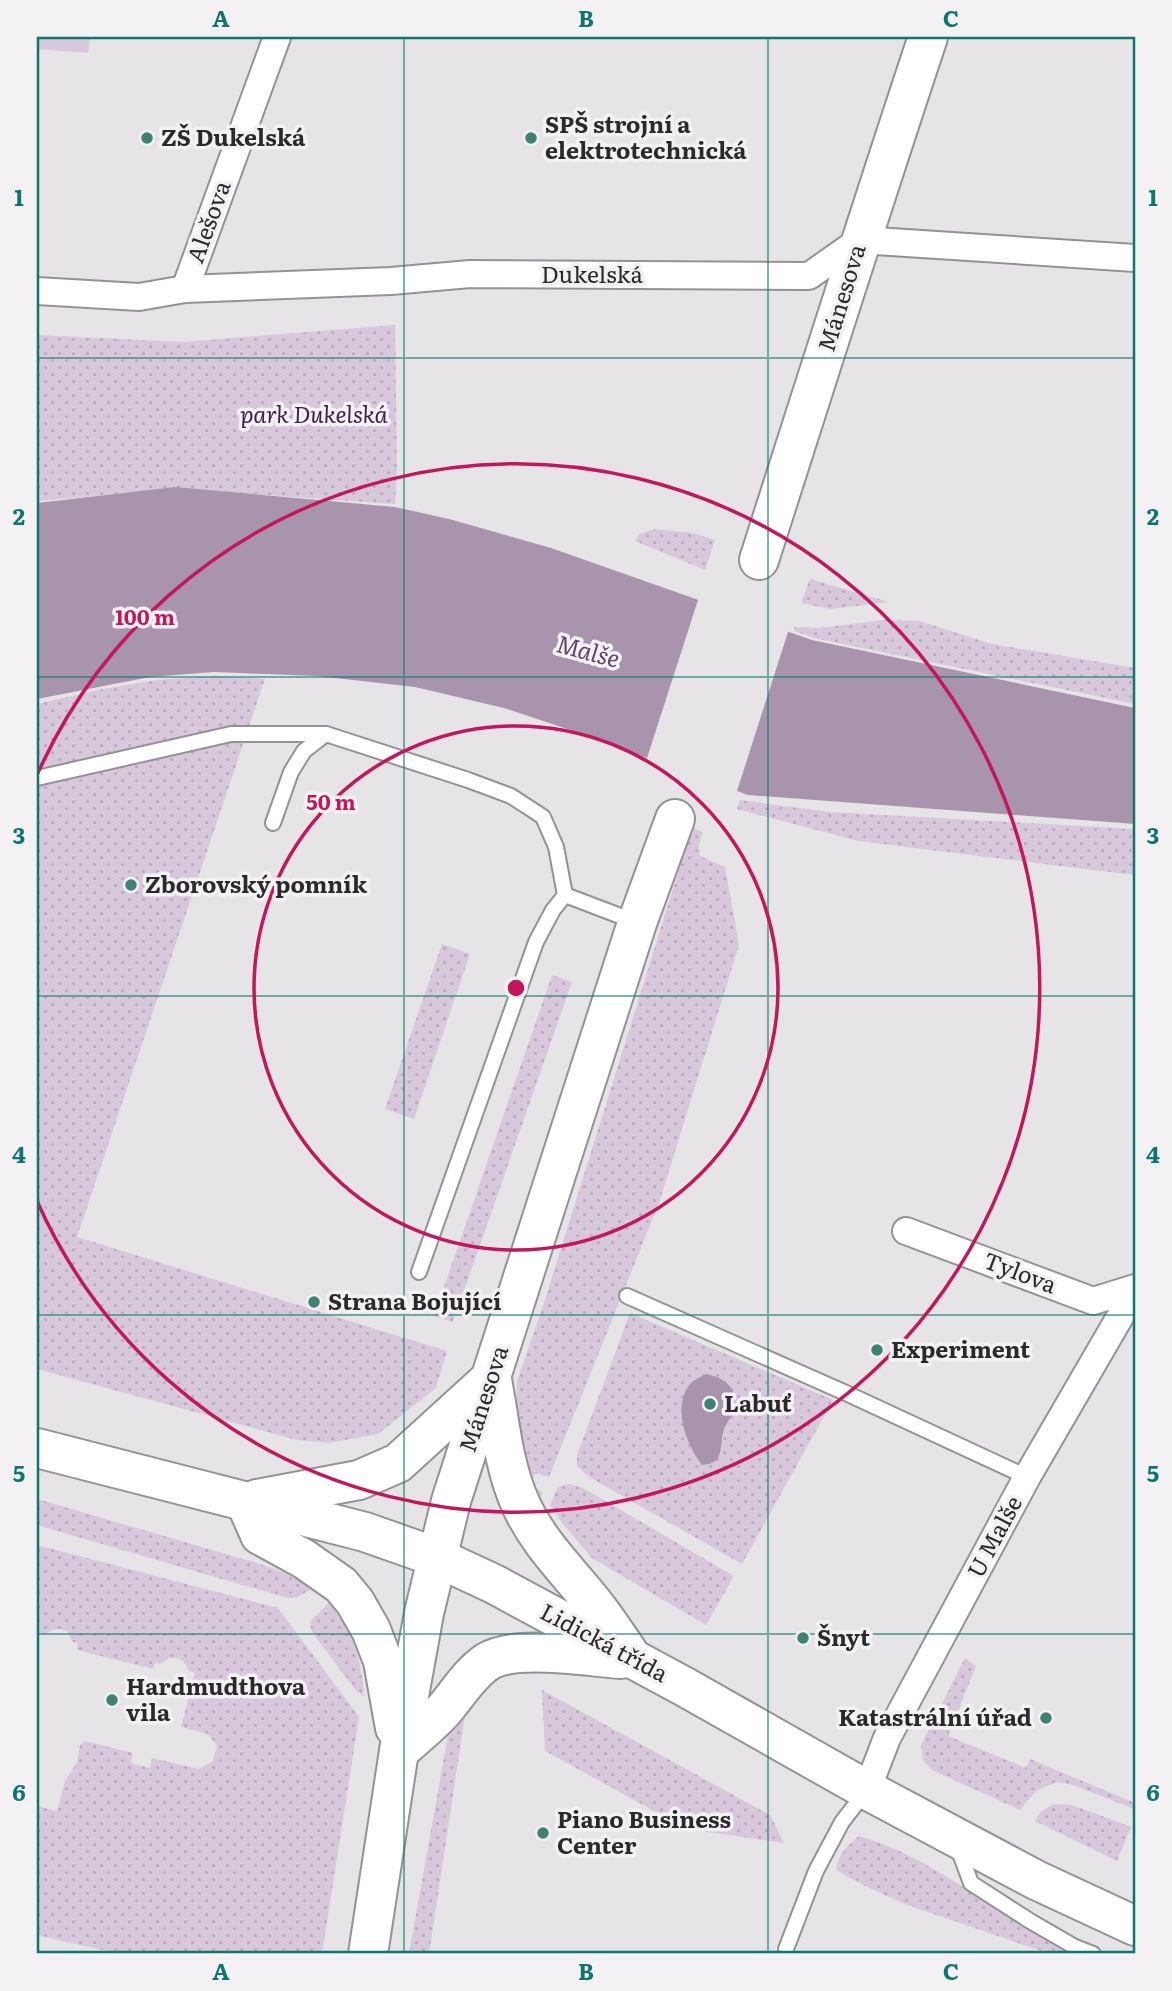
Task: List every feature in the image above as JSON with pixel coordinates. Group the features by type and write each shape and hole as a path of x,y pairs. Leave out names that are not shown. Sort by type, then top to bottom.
{"main road":[{"name":"Mánesova","path":"759,560 860,240 928,37"},
{"name":"Mánesova","path":"368,1954 399,1751 436,1557 451,1501 637,923 675,820"},
{"path":"399,1751 383,1661 364,1615 341,1585 304,1559 260,1535 245,1501 359,1480 398,1463 492,1378"},
{"path":"492,1378 509,1472 521,1506 538,1536 564,1571 593,1603 634,1660"},
{"name":"Lidická třída","path":"37,1448 365,1532 436,1557 494,1584 953,1837 1036,1880 1135,1926"},
{"path":"399,1751 441,1713 487,1662 504,1654 544,1653 634,1660"}],"street":[{"name":"Alešova","path":"185,289 277,37"},
{"name":"Dukelská","path":"37,290 139,297 185,289 391,281 470,274 809,276 860,240"},
{"path":"860,240 1135,258"},
{"name":"Tylova","path":"906,1231 1093,1301 1135,1289"},
{"name":"U Malše","path":"867,1790 887,1738 1027,1477 1135,1289"}],"lane":[{"path":"37,778 232,734 326,734 512,796 543,817 556,847 565,895 553,910 536,942 419,1272"},
{"path":"273,823 291,772 304,751 326,734"},
{"path":"565,895 637,923"},
{"path":"627,1296 1027,1477"},
{"path":"786,1949 816,1871 842,1822 867,1790"},
{"path":"953,1837 971,1883 1075,1947 1093,1954"}],"green space":[{"path":"37,37 90,37 88,53 37,49"},
{"name":"park Dukelská","path":"395,325 395,504 178,489 37,501 37,335 184,342"},
{"path":"654,529 693,533 715,540 705,570 635,541 639,534"},
{"path":"810,579 889,602 830,609 801,603"},
{"path":"884,620 919,621 992,644 1135,668 1135,704 814,638 794,631 794,627 819,628"},
{"path":"214,676 265,679 77,1237 447,1351 436,1388 378,1434 329,1443 297,1440 37,1369 37,704 156,680"},
{"path":"740,800 830,812 1135,829 1135,875 858,841 737,809"},
{"path":"692,828 703,832 699,845 700,856 725,867 739,945 659,1203 549,1477 535,1473 530,1486 543,1492 533,1508 516,1426 517,1381 544,1303"},
{"path":"442,944 470,954 414,1119 385,1109"},
{"path":"552,975 572,982 453,1322 434,1316"},
{"path":"630,1313 833,1400 742,1564 589,1477 577,1466 577,1455","holes":["681,1399 732,1416 725,1426 720,1455"]},
{"path":"569,1484 583,1488 734,1576 706,1625 592,1558 550,1505 558,1487"},
{"path":"37,1499 260,1564 296,1577 311,1589 298,1597 287,1598 37,1525"},
{"path":"37,1545 278,1608 359,1717 322,1954 120,1954 37,1935 37,1806 57,1811 65,1781 77,1762 80,1745 85,1741 133,1753 131,1763 150,1768 152,1758 199,1769 213,1761 217,1746 208,1734 181,1727 195,1673 189,1671 182,1660 169,1658 160,1664 155,1663 153,1669 77,1650 78,1643 73,1642 67,1631 61,1629 39,1634 37,1641"},
{"path":"329,1603 355,1647 364,1697 354,1688 312,1632 310,1624 313,1618"},
{"path":"965,1658 976,1666 948,1736 1026,1768 1030,1759 1135,1803 1134,1809 1073,1785 1056,1782 1035,1792 1020,1810 932,1770 923,1760 921,1745"},
{"path":"542,1690 770,1815 784,1843 687,1829 545,1751"},
{"path":"468,1695 429,1954 409,1954 451,1721"},
{"path":"1054,1804 1072,1805 1131,1827 1117,1861 1035,1821 1040,1813"},
{"path":"859,1836 889,1846 917,1860 1050,1941 1078,1954 1050,1954 905,1904 865,1886 836,1870 844,1851"}],"water":[{"name":"Malše","path":"175,487 395,507 449,519 551,548 812,640 1135,708 1135,824 748,795 504,708 415,687 317,676 214,672 150,677 37,699 37,503"},
{"path":"706,1374 730,1386 735,1405 723,1433 718,1457 710,1464 702,1465 686,1436 681,1413 685,1392 693,1382"}],"pier":[{"path":"699,597 789,629 736,794 646,761"}],"place":[{"name":"ZŠ Dukelská","path":"147,138"},
{"name":"SPŠ strojní a elektrotechnická","path":"531,138"},
{"name":"Zborovský pomník","path":"131,885"},
{"name":"Strana Bojující","path":"314,1302"},
{"name":"Experiment","path":"877,1350"},
{"name":"Labuť","path":"710,1404"},
{"name":"Šnyt","path":"803,1638"},
{"name":"Hardmudthova vila","path":"112,1700"},
{"name":"Katastrální úřad","path":"1046,1718"},
{"name":"Piano Business Center","path":"543,1833"}]}
